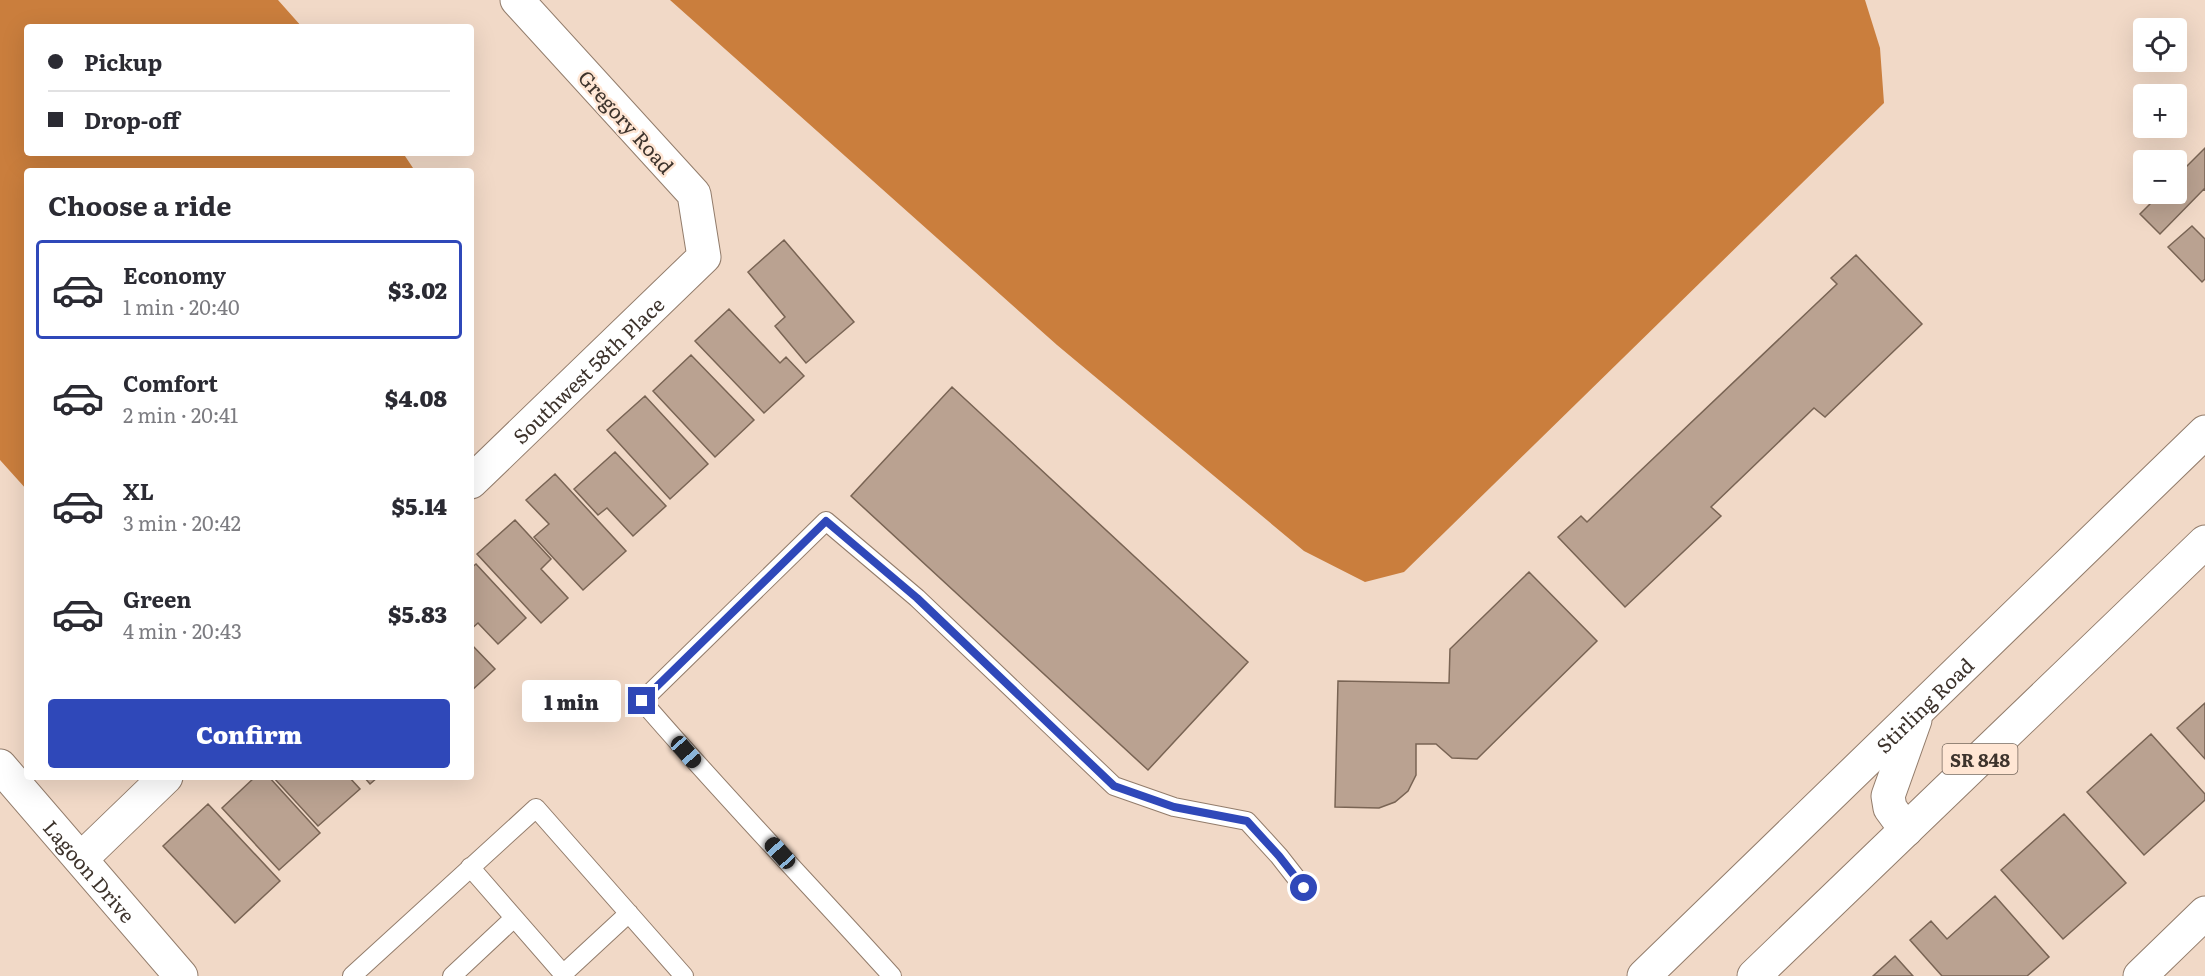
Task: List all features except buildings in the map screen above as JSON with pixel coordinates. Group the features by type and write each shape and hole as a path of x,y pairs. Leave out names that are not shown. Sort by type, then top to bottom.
{"main road":[{"name":"Gregory Road","path":"517,0 694,194 704,257"},
{"name":"Southwest 58th Place","path":"474,479 704,257"},
{"name":"Stirling Road","path":"1644,976 2205,432"},
{"name":"SR 848","path":"1754,976 2205,542"},
{"path":"1905,830 1890,808 1888,796 1919,710"},
{"name":"Lagoon Drive","path":"0,766 82,858 181,976"},
{"path":"82,858 163,780"},
{"path":"2140,976 2205,913"}],"lane":[{"path":"892,976 782,854 701,769 642,701 826,521 917,598 1114,786 1174,807 1247,821 1304,888"},
{"path":"352,976 536,808 684,976"},
{"path":"470,867 564,975 629,913"},
{"path":"452,976 514,918"}],"shaded area":[{"path":"0,0 278,0 299,24 24,24 24,156 405,156 413,168 24,168 24,487 0,460"},
{"path":"670,0 1865,0 1880,48 1884,103 1404,572 1365,582 1304,551 1057,345"}],"route":[{"path":"642,701 826,521 917,598 1114,786 1174,807 1247,821 1304,888"}]}
